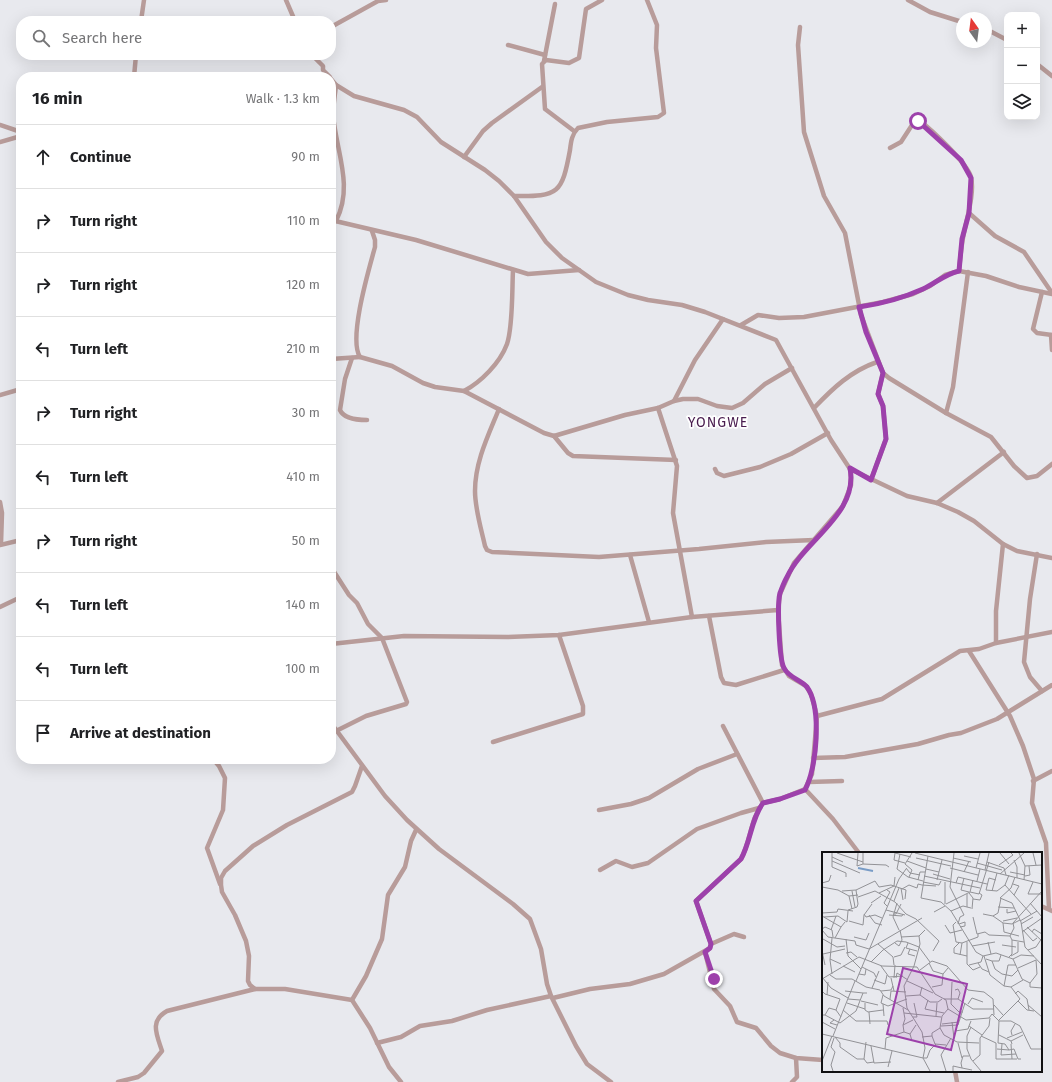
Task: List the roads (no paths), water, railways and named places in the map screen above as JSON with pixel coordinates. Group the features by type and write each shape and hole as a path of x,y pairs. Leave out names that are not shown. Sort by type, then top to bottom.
{"street":[{"path":"142,16 144,0"},
{"path":"286,0 293,16"},
{"path":"336,24 378,2 386,0"},
{"path":"544,61 549,60 569,63 579,58 586,9 602,0"},
{"path":"514,196 543,195 553,192 560,187 564,179 574,131 578,128 585,125 658,117 664,113 656,48 657,25 647,0"},
{"path":"908,0 930,12 956,20"},
{"path":"555,4 544,61 542,87 545,110 574,131"},
{"path":"800,27 798,45 804,132 824,196 845,233 859,307 877,362 883,373 888,378 946,413 991,437 1014,466 1027,478 1037,476 1052,464"},
{"path":"992,32 1004,38"},
{"path":"508,45 545,55"},
{"path":"134,72 136,60"},
{"path":"317,60 323,66 326,72"},
{"path":"1040,66 1052,76"},
{"path":"336,85 354,96 404,110 416,117 441,142 485,170 514,196 546,242 562,258 596,282 621,293 648,300 682,305 741,325 776,340 828,433 850,468 871,480 907,496 937,503 958,512 974,521 1003,544 1017,551 1052,558"},
{"path":"464,157 492,123 542,87"},
{"path":"890,148 901,142 916,121 922,122 966,166 971,178 969,213 962,239 959,271"},
{"path":"0,125 16,130"},
{"path":"336,128 341,153 344,190 340,213 336,218"},
{"path":"0,142 16,137"},
{"path":"969,213 995,236 1024,252 1052,294"},
{"path":"336,222 416,240 528,274 579,270"},
{"path":"360,357 356,347 357,320 375,247 375,240 372,231"},
{"path":"464,392 484,378 505,349 509,332 514,270"},
{"path":"741,325 758,315 779,318 804,317 859,307 912,294 930,286 945,275 959,271 1052,294"},
{"path":"946,413 953,387 968,272"},
{"path":"1042,292 1033,329 1037,333 1052,335 1052,350"},
{"path":"674,401 695,360 723,319"},
{"path":"336,359 360,357 392,366 423,383 435,387 464,392 499,409 544,434 554,436 658,408 674,401 695,398 717,406 732,408 742,403 765,384 792,368"},
{"path":"352,358 345,379 340,410 345,416 367,420"},
{"path":"814,408 847,376 861,368 877,362"},
{"path":"871,480 886,439 883,406 878,394 883,373"},
{"path":"0,395 16,390"},
{"path":"658,408 676,460 678,473 673,513 692,617"},
{"path":"499,409 483,448 475,492 476,506 486,548 492,552 599,557 680,551 754,543 814,540"},
{"path":"715,469 717,473 724,476 760,467 790,454 828,433"},
{"path":"554,436 568,453 573,456 676,460"},
{"path":"937,503 1004,452"},
{"path":"711,944 696,901 741,859 752,825 759,808 763,803 805,790 809,782 817,716 811,694 806,686 784,670 781,657 778,610 780,594 790,570 799,556 843,506 848,497 851,485 850,468"},
{"path":"0,502 2,513 0,544 16,541"},
{"path":"996,643 996,611 1003,544"},
{"path":"1037,554 1030,599 1028,637 1024,655 1026,669 1030,677 1042,691"},
{"path":"630,555 649,622"},
{"path":"336,575 348,595 357,603 368,624 382,638 407,703 366,716 336,731 384,796 416,830 530,919 541,949 547,984 552,997 587,1064 611,1082"},
{"path":"0,606 16,599"},
{"path":"336,643 382,638 441,635 508,637 559,635 692,617 778,610"},
{"path":"709,616 721,677 724,683 736,685 784,670"},
{"path":"817,716 882,699 958,652 1052,632"},
{"path":"493,742 583,714 583,706 559,635"},
{"path":"968,651 1008,712 1023,746 1034,779 1032,803 1046,843 1050,910"},
{"path":"813,758 845,757 918,744 972,730 997,720 1052,685"},
{"path":"723,726 763,803"},
{"path":"599,810 631,804 649,798 698,768 737,754"},
{"path":"217,764 225,778 223,810 207,848 221,885"},
{"path":"255,989 248,981 249,956 246,941 235,915 222,892 221,878 225,871 253,846 287,825 352,792 362,766"},
{"path":"1033,781 1052,771"},
{"path":"809,782 842,781"},
{"path":"805,790 833,819 858,852"},
{"path":"600,870 616,861 632,867 648,863 659,857 687,834 697,829 759,808"},
{"path":"352,1000 366,976 382,939 388,895 405,867 411,841 416,830"},
{"path":"377,1043 401,1037 420,1026 452,1021 487,1010 590,989 630,984 673,970 705,952 710,948 711,944 734,934 744,937"},
{"path":"705,952 714,988 730,1006 737,1022 756,1028 771,1046 780,1053 796,1058 822,1060"},
{"path":"118,1082 138,1077 144,1073 162,1051 156,1029 156,1019 159,1015 167,1011 255,989 284,989 352,1000 370,1028 388,1067 401,1082"},
{"path":"792,1082 797,1077 796,1058"},
{"path":"955,1072 957,1082"}],"district":[{"name":"YONGWE","path":"718,422"}]}
